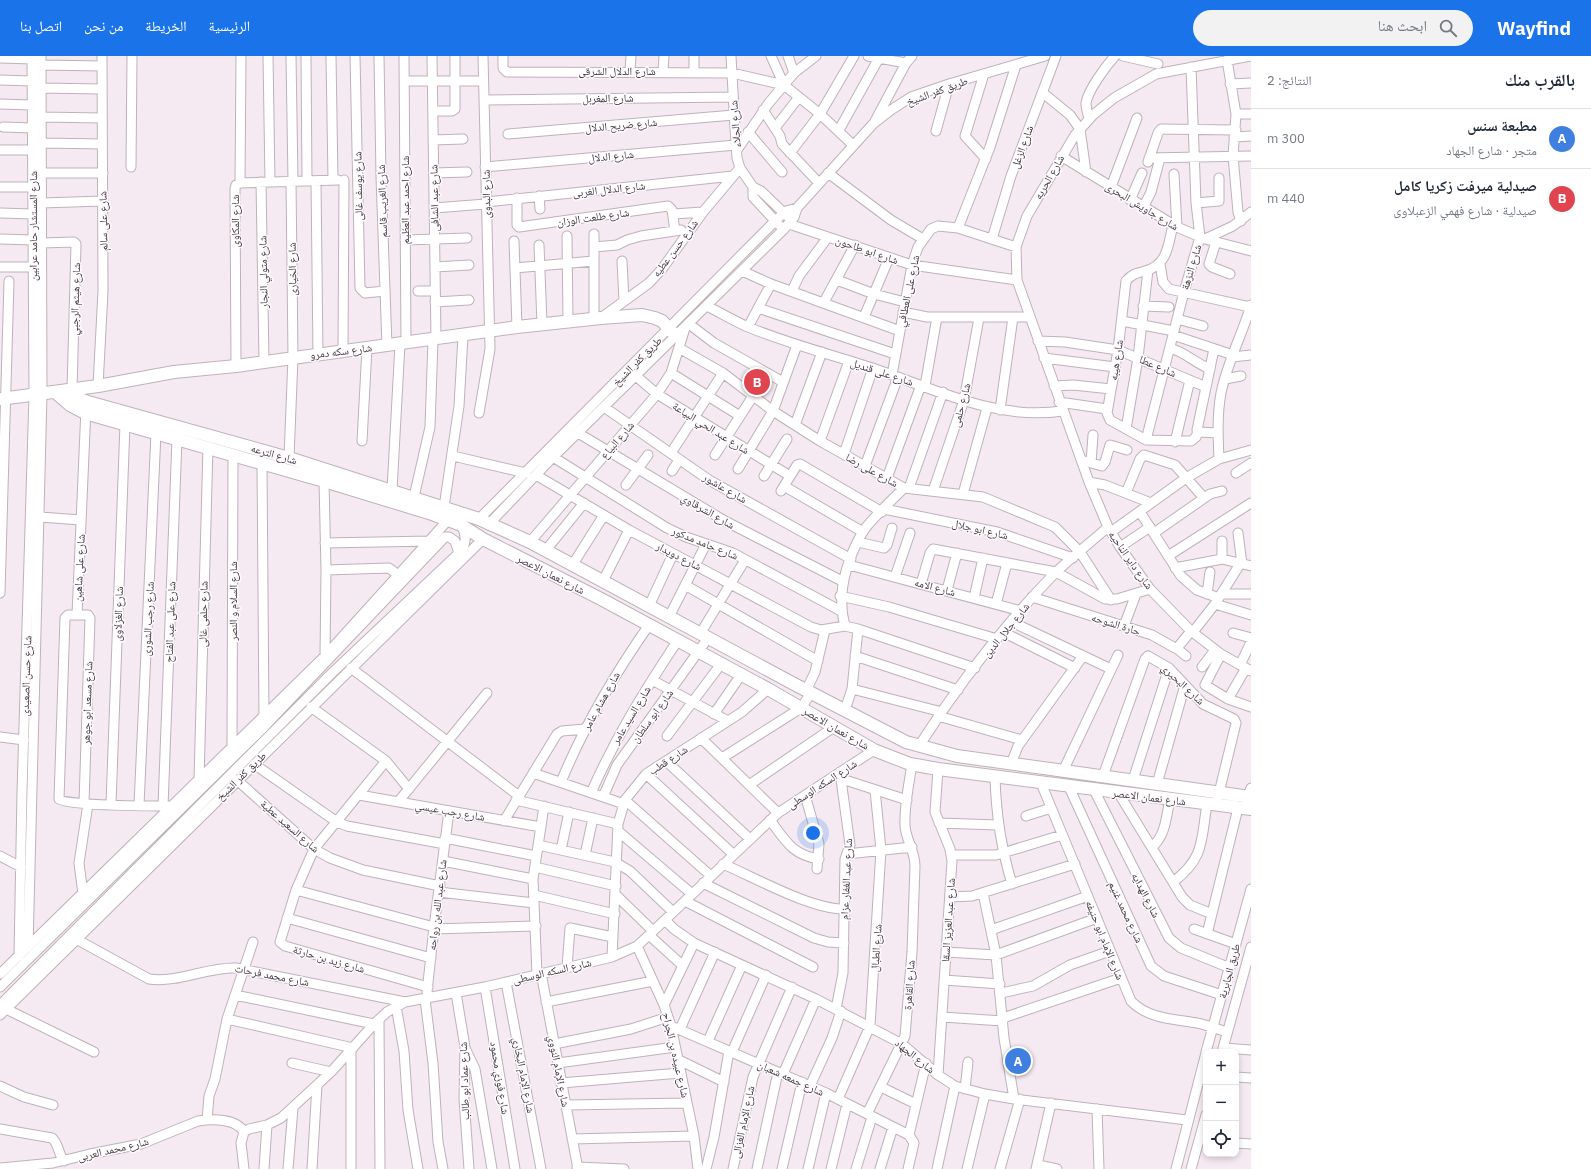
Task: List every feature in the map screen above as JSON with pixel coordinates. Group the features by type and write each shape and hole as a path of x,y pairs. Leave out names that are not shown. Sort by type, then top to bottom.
{"main road":[{"name":"شارع سكه دمرو","path":"3,399 98,386 174,372 236,366 293,357 463,336 517,327 597,318 642,315 655,318 675,337"},
{"name":"شارع الترعه","path":"70,390 87,408 125,424 324,481 372,490 392,490 484,522"},
{"name":"شارع الترعه","path":"55,392 70,404 289,458 461,525"},
{"name":"شارع نعمان الاعصر","path":"484,522 530,542 573,564 704,636 906,742 957,756 996,762 1219,792 1250,793"},
{"name":"شارع نعمان الاعصر","path":"461,525 484,539 678,640 801,708 846,735 874,750 898,760 938,769 995,777 1119,794 1251,809"},
{"path":"601,599 606,582"},
{"path":"785,699 794,684"},
{"path":"846,735 850,713"},
{"path":"898,760 906,742"},
{"path":"911,764 919,746"},
{"path":"995,777 996,762"},
{"path":"1194,802 1196,789"}],"street":[{"name":"شارع على سالم","path":"98,386 103,291 102,56"},
{"path":"131,167 132,56"},
{"name":"شارع المكاوى","path":"236,366 235,189 236,185 240,183 241,56"},
{"name":"شارع متولي النجار","path":"264,362 265,182 268,56"},
{"name":"شارع الخيارى","path":"289,458 293,357 292,56"},
{"path":"306,56 318,354"},
{"path":"331,56 333,180"},
{"name":"شارع يوسف غالى","path":"355,56 360,288 365,293 385,291"},
{"name":"شارع الغريب قاسم","path":"379,56 387,346"},
{"name":"شارع احمد عبد العظيم","path":"392,490 403,344 405,240 404,56"},
{"name":"شارع عبد الشافى","path":"414,497 430,427 434,339 435,267 432,56"},
{"path":"432,111 452,111 456,109 455,56"},
{"name":"شارع البدوى","path":"479,413 490,359 483,56"},
{"name":"شارع الدلال الشرقى","path":"503,56 503,68 507,72 663,71 732,73 784,85"},
{"path":"630,71 631,56"},
{"path":"663,71 664,56"},
{"path":"694,56 694,72"},
{"name":"شارع الجلاء","path":"731,56 736,147 740,168 753,187 754,197 775,220 788,225"},
{"path":"771,56 784,85 839,130 853,145"},
{"path":"788,56 794,73"},
{"path":"736,147 763,110 794,73 816,56"},
{"path":"790,153 808,136 854,56"},
{"path":"868,56 909,59 873,124"},
{"name":"طريق كفر الشيخ","path":"484,522 536,475 788,225 797,208 873,124 911,97 1045,56"},
{"name":"شارع الزغل","path":"992,239 1014,169 1056,56"},
{"path":"1089,119 1087,109 1088,97 1102,72 1115,56"},
{"path":"1124,56 1159,60 1156,74"},
{"name":"شارع الحريه","path":"1062,411 1017,280 1016,247 1026,216 1061,156 1080,129 1089,119 1114,98 1156,74 1223,59 1251,56"},
{"path":"0,58 32,57"},
{"name":"شارع المستشار حامد عرابين","path":"32,57 32,187 33,214 37,241 38,395"},
{"path":"839,130 878,57"},
{"path":"1223,59 1236,114 1233,156 1238,212 1241,221"},
{"path":"41,61 102,66"},
{"name":"شارع المستشار حامد عرابين","path":"38,395 33,267 42,203 41,61"},
{"path":"958,228 963,211 986,159 1016,65"},
{"name":"شارع النزهة","path":"1146,440 1184,292 1203,238 1196,203 1196,157 1191,67"},
{"path":"984,74 965,136 986,159"},
{"path":"0,80 32,81"},
{"path":"404,81 484,81"},
{"path":"1230,84 1251,83"},
{"path":"936,131 950,84"},
{"path":"41,88 102,89"},
{"path":"1043,92 1066,111 1080,129 1086,172"},
{"path":"775,128 799,96"},
{"name":"شارع المغربل","path":"484,100 733,97"},
{"path":"1080,101 1087,109"},
{"path":"0,104 32,105"},
{"path":"763,110 780,136 782,144 819,183"},
{"path":"1236,114 1251,114"},
{"name":"شارع ضريح الدلال","path":"508,134 734,115"},
{"path":"41,117 102,118"},
{"path":"1111,187 1136,118"},
{"path":"2,127 32,128"},
{"path":"1251,136 1235,133 1194,130 1159,131 1149,160 1160,158 1251,156"},
{"path":"748,132 782,172"},
{"path":"433,140 463,139"},
{"path":"41,143 102,144"},
{"name":"شارع الدلال","path":"485,167 736,147"},
{"path":"0,150 32,150"},
{"name":"شارع جاويش البحرى","path":"1061,156 1143,208 1175,226 1203,238 1251,251"},
{"path":"1143,208 1153,186 1160,158"},
{"name":"شارع حسن عطيه","path":"597,318 649,283 662,269 703,212 740,168"},
{"path":"434,173 467,172"},
{"path":"828,172 890,220 923,239"},
{"path":"41,173 103,173"},
{"path":"1130,200 1142,173"},
{"path":"1174,174 1175,226 1167,251 1160,264 1165,286 1168,289 1251,306 1224,379 1218,416 1219,459"},
{"name":"شارع الدلال الغربى","path":"434,208 733,176"},
{"path":"1196,203 1219,201 1219,178"},
{"path":"240,183 357,179"},
{"path":"343,351 344,180"},
{"path":"0,187 32,187"},
{"name":"شارع الجلاء","path":"753,187 761,191 783,213 788,225"},
{"path":"539,196 540,209"},
{"name":"شارع طلعت الوزان","path":"517,198 517,225 519,227 668,206 671,207 673,214"},
{"path":"42,203 103,201"},
{"name":"طريق كفر الشيخ","path":"484,522 526,473 675,337 716,282 775,220 783,213 797,208"},
{"path":"675,231 673,214 703,212"},
{"path":"1203,238 1224,232 1241,221 1251,212"},
{"path":"0,214 33,214"},
{"name":"شارع ابو طاحون","path":"788,225 828,236 912,265 1017,280"},
{"name":"شارع على العطافي","path":"865,466 895,376 895,354 912,265 923,239 931,229 938,226 958,228 1016,247"},
{"path":"594,247 618,245 627,240 641,236 691,229"},
{"path":"594,234 597,318"},
{"path":"567,236 568,321"},
{"path":"792,291 799,276 828,236"},
{"path":"405,240 467,238"},
{"path":"0,239 37,241"},
{"name":"شارع هيثم الرجبي","path":"37,241 76,243 70,390"},
{"path":"514,241 517,327"},
{"path":"1216,242 1209,264 1212,267 1230,274"},
{"path":"539,245 542,324"},
{"path":"824,302 855,245"},
{"path":"864,317 889,258"},
{"path":"515,268 594,261"},
{"path":"622,261 624,301"},
{"name":"شارع هيبه","path":"1107,409 1118,350 1126,281 1130,276 1160,264"},
{"path":"435,267 469,265"},
{"path":"0,267 33,267"},
{"path":"1126,429 1138,358 1140,325 1148,270"},
{"path":"742,271 770,284 824,302 900,331"},
{"path":"836,280 874,294 905,302"},
{"path":"0,593 3,399 9,281"},
{"path":"716,282 724,290"},
{"path":"748,327 770,284"},
{"path":"418,291 435,291"},
{"path":"435,302 469,300"},
{"name":"شارع على قنديل","path":"708,306 748,327 797,345 873,368 987,408 1031,414 1062,411"},
{"path":"1143,306 1169,307"},
{"path":"758,308 895,354"},
{"path":"903,312 937,317 1030,317"},
{"path":"887,478 923,385 937,317"},
{"name":"شارع حلمى","path":"933,491 964,400 979,318"},
{"path":"1000,410 1013,318"},
{"path":"1177,319 1203,326"},
{"path":"1122,321 1174,333 1232,356 1251,355"},
{"path":"687,325 714,343 783,382"},
{"path":"444,507 453,456 459,406 463,336"},
{"name":"شارع على رضا","path":"675,337 773,411 820,441 906,488 983,497 1055,527 1111,600"},
{"name":"شارع البياع","path":"530,542 631,424 671,373 675,337"},
{"name":"شارع عطا","path":"1038,341 1065,342 1118,350 1206,387"},
{"path":"738,469 773,411 797,345"},
{"path":"362,441 368,348"},
{"path":"1170,348 1180,351 1197,363 1210,369"},
{"path":"1059,402 1107,409 1110,420 1146,440 1191,442 1196,437 1198,431 1214,349"},
{"path":"796,425 822,352"},
{"path":"1044,358 1115,367"},
{"path":"820,441 849,361"},
{"path":"844,454 873,368"},
{"path":"671,373 707,397 740,416"},
{"path":"670,453 723,373"},
{"name":"شارع عبد الحي البياعة","path":"636,376 656,394 790,476"},
{"path":"1224,379 1241,376"},
{"path":"1176,442 1190,380"},
{"path":"1054,386 1073,385 1111,389"},
{"path":"845,626 841,611 840,596 842,581 858,542 863,532 906,488 943,392"},
{"name":"شارع حسن الصعيدى","path":"19,956 22,792 36,505 38,395"},
{"path":"715,455 753,396"},
{"name":"شارع عاشور","path":"604,407 631,424 679,460 709,480 850,562"},
{"name":"شارع على شاهين","path":"86,804 66,803 61,801 59,795 65,618 68,615 77,615 87,408"},
{"path":"964,494 987,408"},
{"name":"شارع داير الناحيه","path":"1062,411 1089,482 1110,530 1120,547 1150,589 1192,631 1218,652 1246,668"},
{"name":"شارع الغزلاوى","path":"111,804 125,424"},
{"path":"1198,431 1218,433"},
{"name":"شارع رجب الشورى","path":"139,805 156,433"},
{"name":"شارع الشرقاوي","path":"578,433 637,470 725,521 842,581"},
{"path":"1091,463 1093,435"},
{"name":"شارع على عبد الفتاح","path":"169,810 177,439"},
{"path":"764,476 787,439"},
{"path":"1081,460 1102,466 1111,445 1127,450"},
{"name":"شارع حلمى غالى","path":"199,780 208,448"},
{"name":"شارع جلال الدين","path":"919,746 940,714 1000,636 1032,597 1056,572 1110,530 1140,512 1186,478 1219,459 1250,452"},
{"name":"شارع السلام و النصر","path":"232,748 233,455"},
{"path":"626,485 648,455"},
{"path":"1126,494 1140,459 1144,455 1171,462 1204,498"},
{"path":"453,456 526,473"},
{"name":"شارع حامد مدكور","path":"553,457 667,528 706,544 726,550 841,611"},
{"path":"672,471 679,460"},
{"path":"262,463 264,727"},
{"name":"شارع ابو جلال","path":"790,476 797,465 800,464 883,510 997,532 1076,555"},
{"path":"1236,473 1250,469"},
{"name":"شارع دويدار","path":"536,475 673,554 811,627 825,630"},
{"path":"790,476 782,488 863,532"},
{"path":"324,481 326,570 325,656"},
{"path":"1089,482 1105,484 1151,504"},
{"path":"1120,547 1152,530 1210,494 1222,491"},
{"path":"546,550 584,503"},
{"path":"1168,556 1251,503"},
{"name":"شارع حسن الصعيدى","path":"28,948 40,517 36,505"},
{"path":"1140,512 1188,584 1251,615"},
{"path":"573,564 604,515"},
{"path":"40,517 81,520"},
{"path":"0,974 325,656 448,520"},
{"name":"طريق كفر الشيخ","path":"2,1010 218,793 332,673 459,553 465,542 466,536 461,525"},
{"path":"858,542 884,548 887,544 892,528"},
{"path":"606,582 629,530"},
{"path":"896,577 910,533"},
{"path":"1238,533 1245,564"},
{"path":"0,987 169,810 264,727 445,538 449,537 455,541 459,553"},
{"name":"طريق كفر الشيخ","path":"218,793 237,780 254,764 484,539"},
{"path":"325,543 430,541"},
{"path":"1222,541 1222,559"},
{"path":"669,617 706,544"},
{"path":"921,584 931,550 934,549 1056,572 1100,597 1111,600 1150,589"},
{"path":"947,590 957,553"},
{"path":"649,606 673,554"},
{"path":"974,598 983,558"},
{"path":"1176,568 1222,559 1245,564"},
{"name":"شارع ابو سلطان","path":"603,797 617,765 698,652 719,605 745,560"},
{"name":"شارع الامه","path":"850,562 896,577 1021,611"},
{"path":"996,604 1007,563"},
{"path":"1176,648 1192,631 1245,564"},
{"path":"326,570 389,568 398,575"},
{"path":"1208,594 1210,572"},
{"path":"686,585 818,661"},
{"path":"1124,626 1136,594"},
{"path":"1218,599 1251,594"},
{"path":"840,596 1000,636 1075,668"},
{"name":"حارة الشوحه","path":"1032,597 1152,635 1176,648 1186,656"},
{"name":"شارع مسعد ابو جوهر","path":"77,615 88,615 90,618 86,804"},
{"path":"1012,622 1111,669"},
{"name":"شارع هشام عامر","path":"561,782 585,729 604,693 648,625"},
{"path":"722,758 801,708 814,677 825,630 845,626 858,629 976,668"},
{"path":"850,713 858,629"},
{"path":"1233,633 1251,638"},
{"name":"شارع السيد عامر","path":"591,793 617,736 678,640"},
{"path":"1228,699 1246,668 1251,642"},
{"path":"1202,666 1218,652"},
{"path":"1218,652 1205,685 1228,699 1251,707"},
{"path":"1063,771 1118,655"},
{"path":"855,656 958,690"},
{"path":"1011,764 1014,753 1022,740 1083,656"},
{"name":"شارع البحيري","path":"1103,776 1146,657 1151,657 1169,668 1203,704 1234,719 1236,723 1219,792 1212,804 1198,855 1189,869 1173,882"},
{"path":"667,736 721,664"},
{"path":"351,668 518,798 593,818 618,827 692,894"},
{"path":"1133,780 1169,668"},
{"path":"332,673 340,680"},
{"path":"714,714 741,675"},
{"path":"652,680 728,721"},
{"path":"1157,784 1185,685"},
{"path":"852,689 940,714 1022,740"},
{"name":"شارع قطب","path":"612,957 616,890 615,862 618,827 624,802 646,774 742,712 768,690"},
{"path":"398,802 487,693"},
{"path":"311,707 386,762 409,789"},
{"path":"748,785 834,728"},
{"path":"504,821 557,734 562,731 585,729"},
{"path":"0,737 24,740"},
{"path":"702,738 778,813"},
{"name":"شارع السكه الوسطى","path":"244,1132 249,1129 266,1125 280,1118 293,1108 331,1072 376,1022 396,1006 405,1002 485,987 612,957 637,946 778,813 805,795 841,776 874,750"},
{"path":"666,761 750,839"},
{"name":"شارع زيد بن حارثة","path":"386,762 314,849 296,890 281,939 282,945 428,987"},
{"path":"254,764 337,822 359,830 445,841 536,856"},
{"name":"شارع القاهرة","path":"856,1169 870,1116 881,1087 902,1044 906,1028 912,952 915,866 912,847 905,827 911,764"},
{"name":"شارع عبد العزيز السقا","path":"938,769 934,812 952,856 938,1075"},
{"path":"533,773 603,797 624,802 711,876"},
{"path":"646,774 733,854"},
{"path":"841,776 875,790 907,800"},
{"name":"شارع عبد الغفار عزام","path":"782,1169 806,1084 832,1038 838,1010 843,973 845,859 850,845 841,776"},
{"path":"995,777 998,825 1003,853 1012,884"},
{"name":"شارع السعيد عطية","path":"237,780 314,849 330,858 357,868 440,889 534,899 615,914"},
{"name":"شارع الإمام ابو حنيفه","path":"1041,783 1131,1001 1144,1011 1172,1020 1198,1024 1227,1032"},
{"name":"شارع محمد غنيم","path":"1069,787 1151,966 1164,976 1222,995"},
{"name":"شارع الطبال","path":"838,1099 870,1026 881,850 875,790"},
{"name":"شارع الهدايه","path":"1094,790 1169,938 1181,948 1230,968"},
{"path":"22,792 32,793"},
{"path":"1119,794 1186,902 1195,908 1212,914"},
{"name":"شارع رجب عيسي","path":"359,795 540,827"},
{"path":"805,795 819,844 817,869"},
{"path":"1152,847 1164,831 1170,799"},
{"path":"83,894 79,863 86,804 139,805 169,810"},
{"name":"شارع الإمام النووي","path":"544,806 533,879 539,974 546,1002 578,1168"},
{"path":"1026,816 1051,808"},
{"path":"1207,934 1238,808"},
{"name":"شارع عبد الله بن رواحه","path":"443,1169 438,1142 433,1063 426,999 449,811"},
{"path":"561,850 569,812"},
{"path":"585,855 593,818"},
{"path":"770,820 795,851 803,855 819,859"},
{"path":"938,823 998,825"},
{"path":"952,856 1003,853 1062,835"},
{"path":"538,845 615,862 630,871 673,912"},
{"path":"847,854 912,847"},
{"path":"0,856 21,867"},
{"path":"443,861 533,879"},
{"path":"723,864 815,904 834,909 844,909"},
{"path":"950,897 961,897 983,893 1074,864"},
{"path":"535,867 616,890 651,933 683,966"},
{"path":"703,883 814,938 828,942 844,943"},
{"name":"طريق كفر الشيخ","path":"2,1010 76,939 121,889"},
{"name":"طريق الجابرية","path":"1207,1049 1251,889"},
{"path":"296,890 434,928 536,926"},
{"path":"983,893 996,955 1008,1063 1017,1099 1000,1169"},
{"path":"991,930 1088,896"},
{"path":"685,901 813,967"},
{"path":"287,918 431,958"},
{"path":"946,952 996,955 1097,918"},
{"name":"شارع الجهاد","path":"665,920 694,943 792,987 870,1026 902,1044 926,1063 938,1075 955,1086 985,1094 1017,1099 1188,1120"},
{"path":"567,967 570,928 613,937"},
{"path":"1194,929 1236,944"},
{"name":"شارع محمد فرحات","path":"76,939 149,979 162,981 172,980 228,968 244,969 405,1002"},
{"path":"207,1120 209,1096 215,1079 227,1020 253,942"},
{"path":"664,1005 694,943"},
{"name":"شارع عبيده بن الجراح","path":"637,946 673,1024 677,1059 694,1136 698,1169"},
{"name":"طريق الجابرية","path":"1223,1049 1251,947"},
{"path":"944,980 1000,988 1033,986 1070,965 1110,951"},
{"path":"554,1044 631,1028 673,1024 715,952"},
{"path":"708,1042 742,964"},
{"path":"706,1169 731,1051 766,976"},
{"path":"942,1017 1003,1019 1121,978"},
{"path":"546,1002 653,981"},
{"name":"شارع الإمام البخاري","path":"506,982 541,1169"},
{"name":"شارع فوزي محمود","path":"485,987 515,1169"},
{"name":"شارع الإمام الغزالى","path":"733,1169 748,1091 757,1063 792,987"},
{"name":"شارع عماد ابو طالب","path":"456,993 465,1047 464,1094 469,1169"},
{"path":"235,995 376,1022 380,1169"},
{"path":"757,1169 780,1073 816,999"},
{"path":"396,1006 404,1051 408,1110 418,1169"},
{"path":"2,1010 94,1052"},
{"path":"227,1020 352,1050 351,1169"},
{"name":"شارع جمعه شعبان","path":"673,1024 708,1042 826,1093 909,1135"},
{"path":"465,1047 475,1068 492,1169"},
{"path":"558,1063 675,1047"},
{"path":"1239,1050 1251,1050"},
{"path":"677,1059 724,1082"},
{"path":"965,1089 968,1062"},
{"path":"292,1063 331,1072"},
{"path":"908,1169 913,1148 912,1139 909,1135 926,1063"},
{"name":"طريق الجابرية","path":"1176,1169 1203,1064"},
{"path":"561,1083 680,1073"},
{"path":"1239,1077 1251,1078"},
{"path":"312,1169 317,1085"},
{"path":"0,1086 24,1097 53,1105"},
{"path":"937,1169 955,1086"},
{"path":"881,1087 916,1104"},
{"path":"808,1169 826,1093"},
{"path":"967,1169 985,1094"},
{"path":"566,1106 687,1103"},
{"path":"1051,1103 1037,1167 1057,1169"},
{"path":"832,1169 847,1104"},
{"path":"288,1169 293,1108"},
{"path":"1097,1109 1099,1169"},
{"name":"شارع محمد العربى","path":"0,1168 12,1168 64,1161 90,1154 141,1144 189,1124 207,1120 235,1124 244,1132"},
{"path":"1191,1169 1202,1141 1205,1121"},
{"path":"264,1169 266,1125"},
{"path":"880,1169 893,1127"},
{"path":"0,1129 52,1138 56,1142 59,1154 64,1161"},
{"path":"244,1132 241,1142 244,1169"},
{"path":"572,1139 694,1136"},
{"path":"1239,1143 1251,1144"},
{"path":"578,1168 624,1169"}],"place":[{"name":"صيدلية ميرفت زكريا كامل","path":"757,382"},
{"name":"مطبعة سنس","path":"1018,1061"}]}
